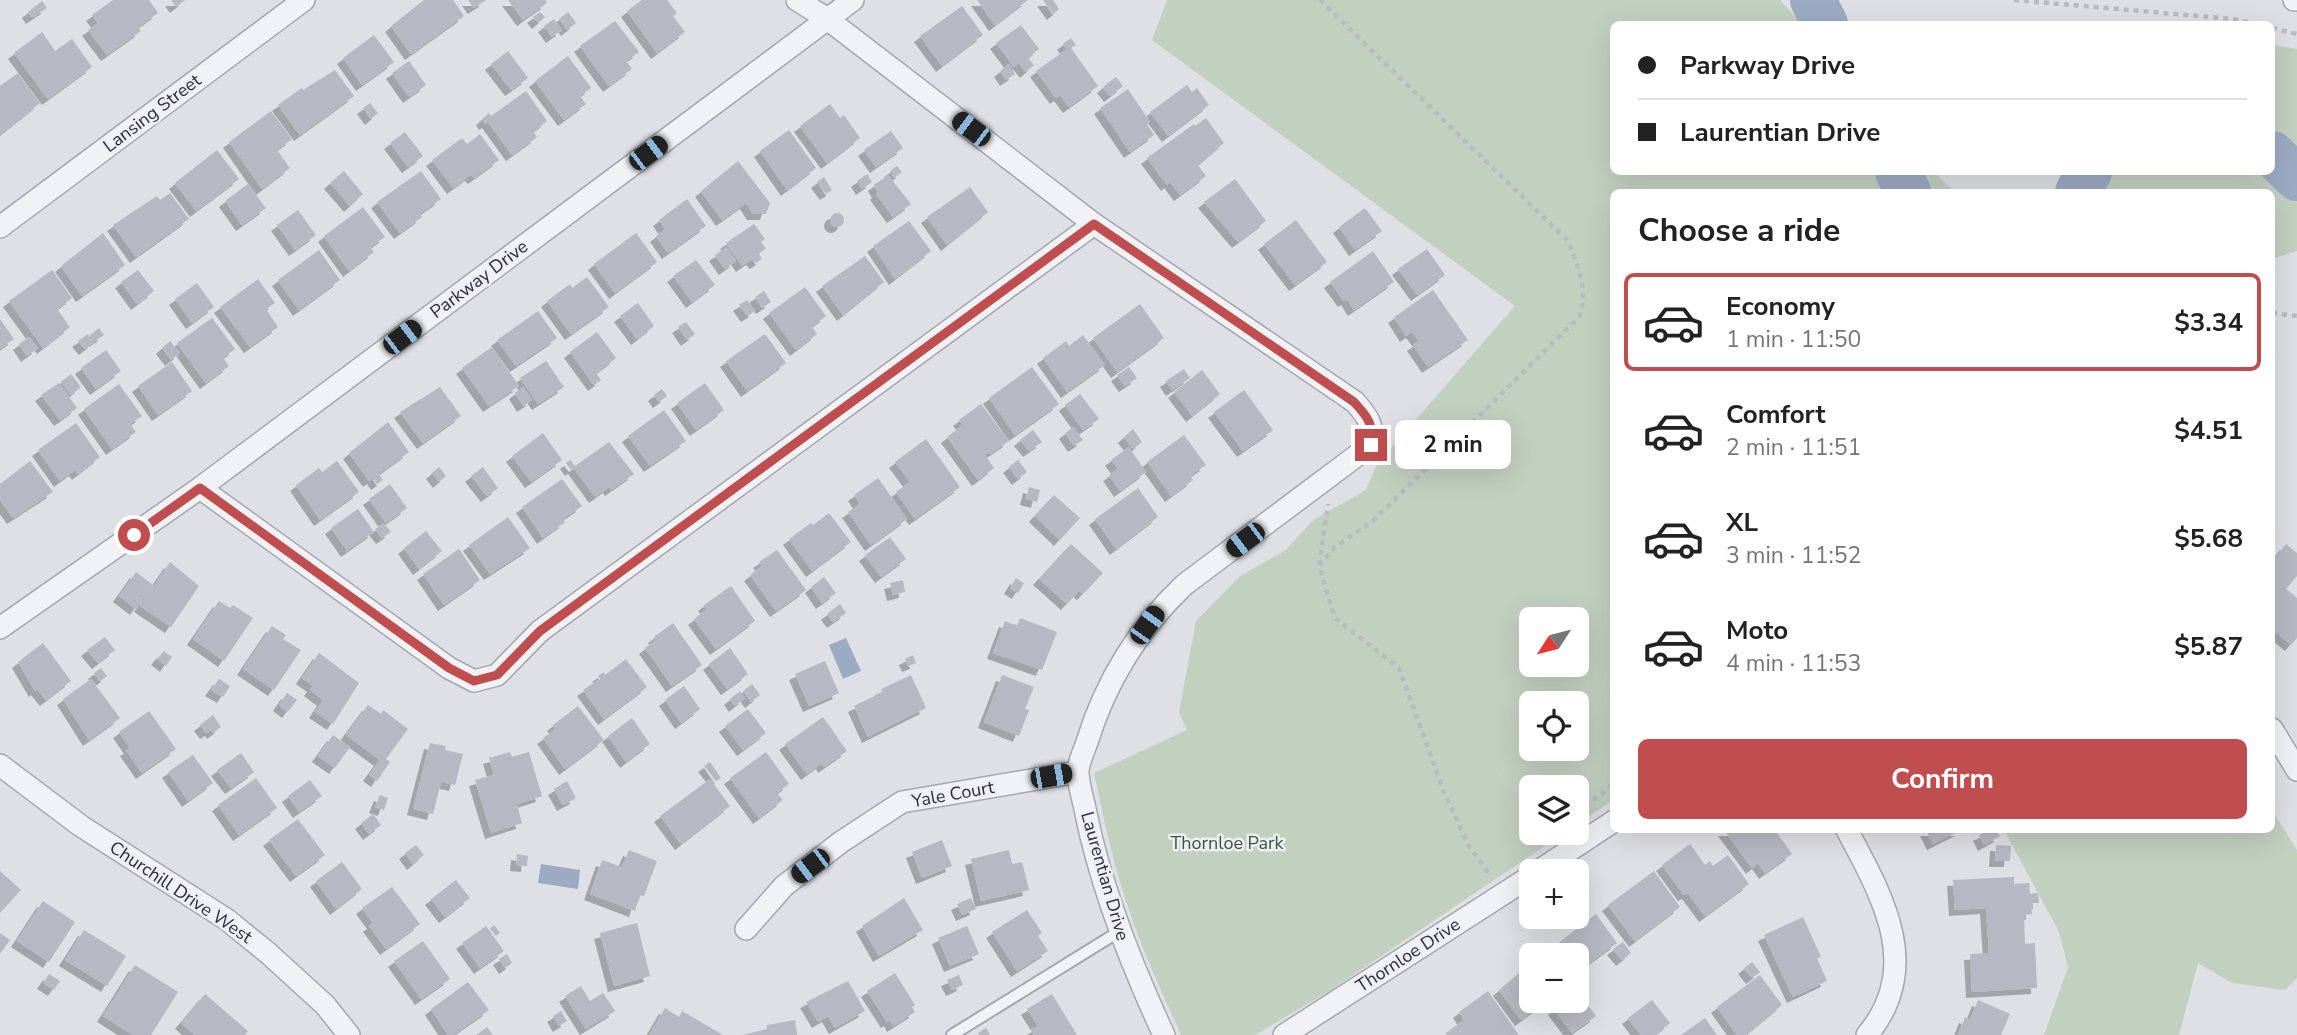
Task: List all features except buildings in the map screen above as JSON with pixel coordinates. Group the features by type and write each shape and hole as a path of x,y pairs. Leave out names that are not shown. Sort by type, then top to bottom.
{"street":[{"name":"Lansing Street","path":"1,225 304,0"},
{"name":"Laurentian Drive","path":"797,0 827,19 1094,224 1354,402 1370,419 1373,431 1371,445 1184,585 1160,608 1122,660 1097,710 1078,772 1094,853 1129,960 1164,1035"},
{"name":"Parkway Drive","path":"0,628 200,488 853,0"},
{"path":"200,488 449,668 474,681 497,675 540,631 1094,224"},
{"path":"2275,734 2297,770"},
{"name":"Churchill Drive West","path":"0,765 82,827 226,919 325,1005 349,1035"},
{"name":"Yale Court","path":"746,929 784,886 841,842 902,803 1078,772"},
{"path":"1557,859 1610,824"},
{"path":"1848,833 1884,904 1894,940 1896,969 1892,995 1867,1035"},
{"name":"Thornloe Drive","path":"1284,1035 1519,884"}],"lane":[{"path":"952,1035 1120,931"}],"path":[{"path":"1319,566 1335,547 1373,521 1569,327 1579,317 1584,303 1582,277 1568,241 1320,0"},
{"path":"2014,0 2242,21"},
{"path":"2275,29 2297,34"},
{"path":"2275,313 2297,316"},
{"path":"1332,475 1319,566 1335,618 1399,668 1444,792 1469,846 1493,878 1502,870"},
{"path":"1589,803 1610,787"}],"green space":[{"name":"Thornloe Park","path":"1167,0 1780,0 1799,21 1610,21 1610,175 1937,175 1952,189 1610,189 1610,802 1589,817 1589,775 1519,775 1519,845 1546,845 1525,859 1519,859 1519,863 1328,992 1255,1035 1181,1035 1147,958 1123,893 1094,773 1187,730 1179,712 1196,621 1240,576 1286,550 1313,520 1366,490 1377,464 1515,306 1152,40"},
{"path":"2275,45 2297,49 2297,251 2275,258 2275,189 2090,189 2098,175 2275,175"},
{"path":"2275,815 2297,850 2297,978 2285,990 2232,983 2198,963 2179,1035 2044,1035 2068,967 2059,932 2006,833 2275,833"}],"water":[{"path":"846,638 861,671 843,679 829,645"},
{"path":"541,864 580,870 578,889 538,883"}],"waterway":[{"path":"1813,0 1824,21"},
{"path":"2275,157 2297,178"},
{"path":"1900,175 1906,189"},
{"path":"2080,189 2087,175"}],"route":[{"path":"134,535 200,488 449,668 474,681 497,675 540,631 1094,224 1354,402 1370,419 1373,431 1371,445"}]}
